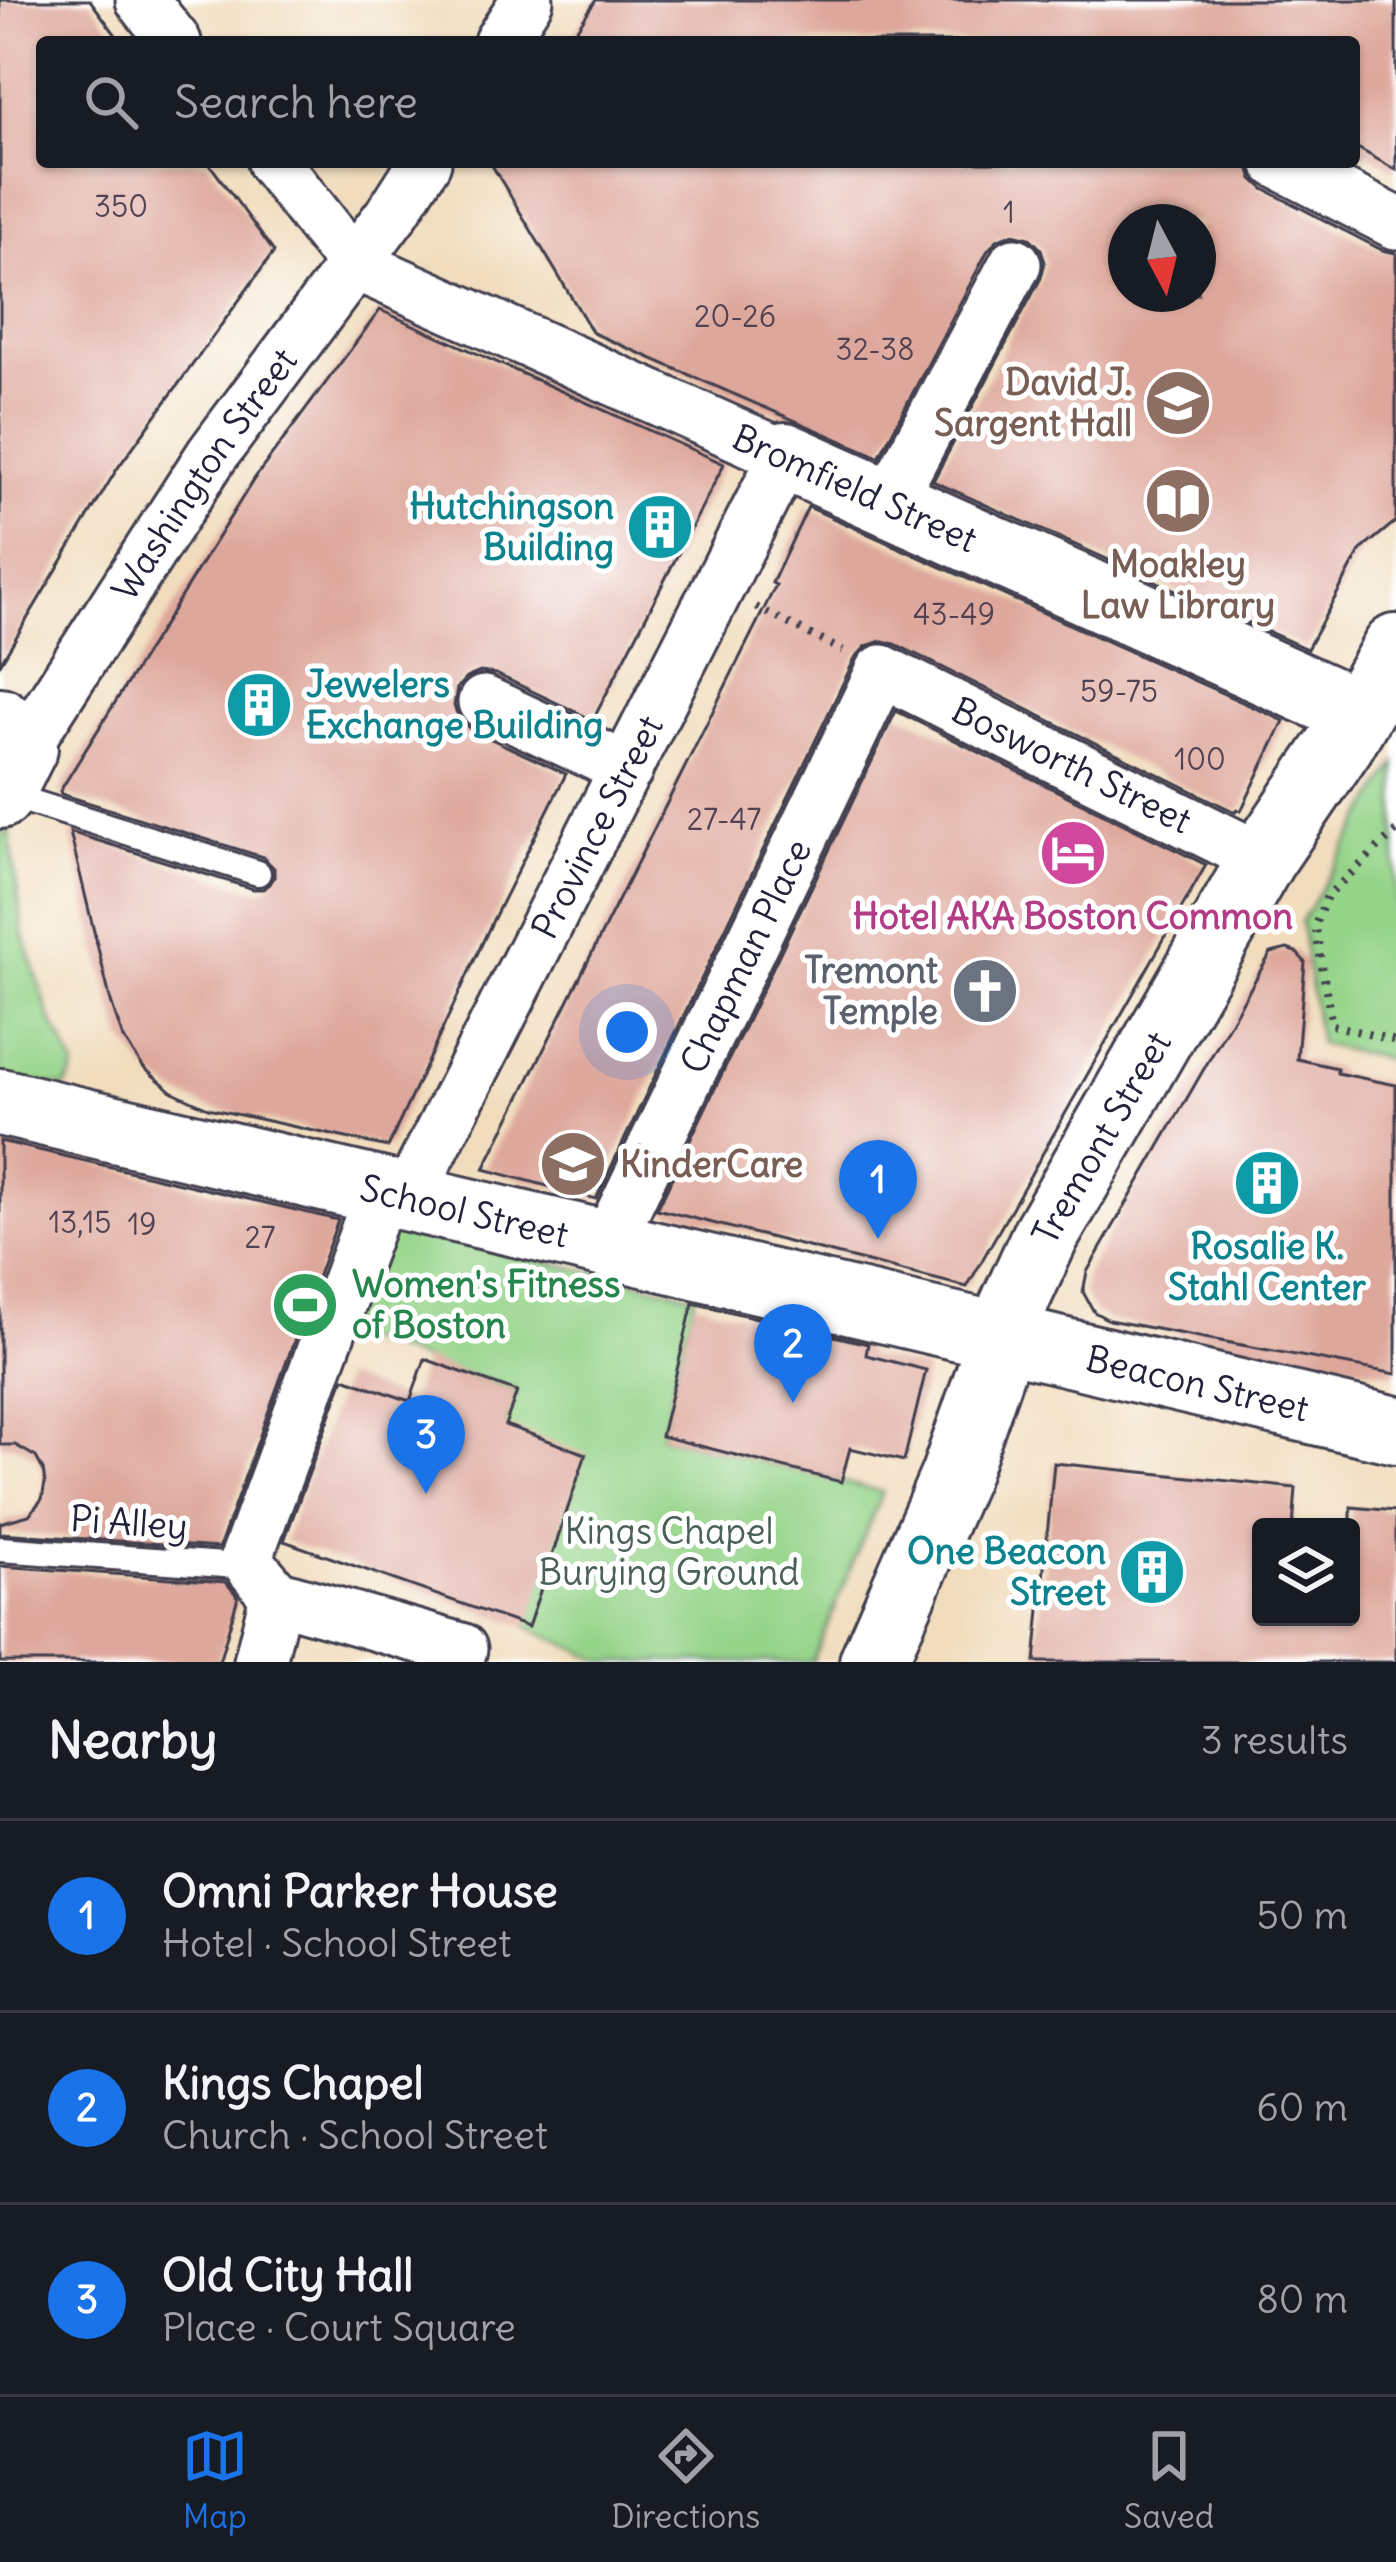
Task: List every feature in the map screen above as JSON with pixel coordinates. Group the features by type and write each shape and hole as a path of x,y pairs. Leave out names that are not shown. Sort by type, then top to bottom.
{"main road":[{"name":"Bromfield Street","path":"785,457 1358,713"},
{"name":"Tremont Street","path":"873,1662 954,1476 1002,1337 1046,1234 1262,860 1341,743 1396,649"},
{"name":"School Street","path":"0,1102 390,1205 608,1243 1002,1337"},
{"name":"Beacon Street","path":"1002,1337 1396,1430"}],"street":[{"path":"142,0 170,36"},
{"path":"504,36 527,0"},
{"path":"277,168 353,263"},
{"name":"Washington Street","path":"6,764 212,454 393,212 420,168"},
{"path":"1290,168 1396,223"},
{"name":"Bromfield Street","path":"353,263 785,457"},
{"path":"888,502 1015,264"},
{"name":"Province Street","path":"260,1662 264,1582 247,1556 390,1205 627,769 785,457"},
{"name":"Bosworth Street","path":"882,671 1262,860"},
{"name":"Chapman Place","path":"608,1243 882,671"},
{"path":"484,702 627,769"},
{"path":"264,1582 461,1649 458,1662"}],"lane":[{"path":"6,764 258,873"},
{"name":"Pi Alley","path":"0,1549 264,1582"}],"path":[{"path":"765,612 882,671"},
{"path":"1396,831 1328,896 1315,925 1332,1025 1396,1041"},
{"path":"638,1148 668,1159"}],"green space":[{"path":"1396,764 1396,1061 1319,1044 1301,922"},
{"path":"8,824 23,933 50,1018 75,1066 65,1087 0,1079 0,838"},
{"name":"Kings Chapel Burying Ground","path":"380,1225 695,1295 661,1436 882,1492 812,1662 605,1662 528,1627 505,1425 516,1391 342,1333"}],"building":[{"path":"0,0 90,0 117,36 36,36 36,168 212,168 274,252 117,469 0,664"},
{"path":"596,0 1396,0 1396,170 1360,149 1360,36 572,36"},
{"path":"494,168 1249,168 1264,189 1396,253 1396,521 1361,550 1307,649 933,481 1041,278 1045,262 1030,238 1013,234 998,239 879,457 593,333"},
{"path":"380,310 724,464 593,720 496,674 480,672 457,688 454,706 470,729 566,774 388,1147 208,1108 173,1092 144,1068 123,1038 111,1002 70,832 253,889 270,884 274,868 263,857 60,791 254,479"},
{"path":"808,507 1284,721 1241,811 895,644 881,641 866,646 855,658 596,1199 484,1169 776,585 772,583"},
{"path":"896,711 1206,865 967,1287 657,1209"},
{"name":"Rosalie K. Stahl Center","path":"1287,949 1305,962 1297,1059 1396,1085 1396,1374 1109,1320 1094,1312 1083,1292 1087,1272 1262,968 1271,953"},
{"path":"0,1141 338,1220 219,1548 0,1533 0,1523 29,1515 42,1499 45,1483 36,1457 15,1445 0,1445"},
{"path":"693,1303 868,1344 866,1355 926,1370 904,1461 850,1448 841,1482 661,1436"},
{"path":"425,1359 517,1392 505,1425 586,1454 528,1627 284,1541 344,1378 410,1401"},
{"name":"One Beacon Street","path":"1054,1463 1296,1488 1294,1518 1252,1518 1252,1626 1360,1626 1360,1518 1351,1518 1351,1507 1396,1511 1396,1662 1035,1662"},
{"path":"0,1566 226,1582 238,1597 219,1662 0,1662"}],"place":[{"name":"David J. Sargent Hall","path":"1178,403"},
{"name":"Moakley Law Library","path":"1178,501"},
{"name":"Hutchingson Building","path":"660,527"},
{"name":"Jewelers Exchange Building","path":"259,705"},
{"name":"Hotel AKA Boston Common","path":"1073,853"},
{"name":"Tremont Temple","path":"985,991"},
{"name":"KinderCare","path":"573,1164"},
{"name":"Rosalie K. Stahl Center","path":"1267,1183"},
{"name":"Omni Parker House","path":"878,1239"},
{"name":"Women's Fitness of Boston","path":"305,1305"},
{"name":"Kings Chapel","path":"793,1403"},
{"name":"Old City Hall","path":"426,1494"},
{"name":"One Beacon Street","path":"1152,1572"}]}
